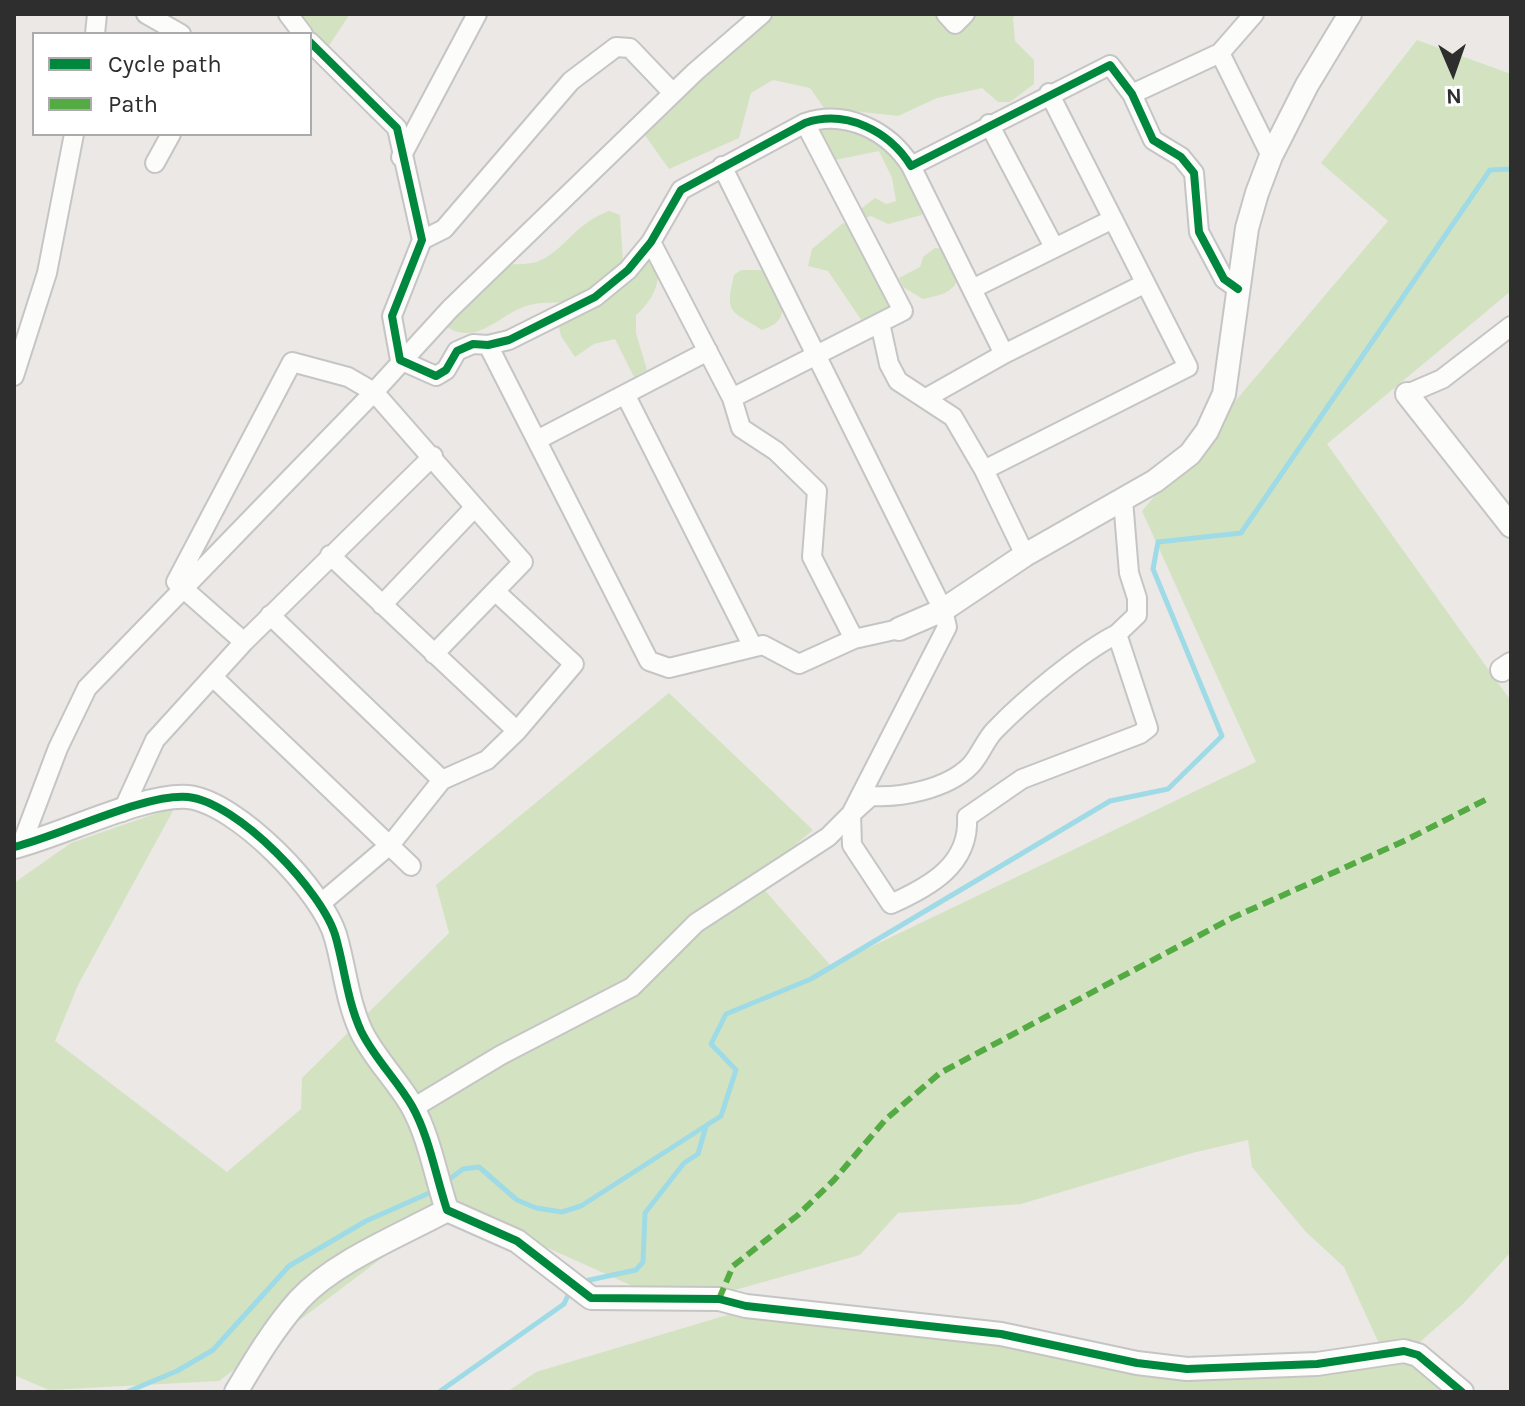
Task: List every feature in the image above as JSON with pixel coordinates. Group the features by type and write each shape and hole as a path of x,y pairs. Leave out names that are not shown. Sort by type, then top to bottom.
{"street":[{"path":"146,14 178,32"},
{"path":"288,14 302,32"},
{"path":"401,157 477,14"},
{"path":"17,846 87,688 374,392 400,360 673,93 762,14"},
{"path":"946,14 955,24 965,14"},
{"path":"1132,94 1220,53 1254,14"},
{"path":"488,345 649,661 669,668 752,645 763,645 799,664 854,639 899,629 943,610 1025,555 1123,500 1190,454 1207,431 1224,394 1247,228 1271,156 1343,18"},
{"path":"312,44 397,128 401,157 422,240 392,316 400,360"},
{"path":"422,240 444,229 571,81 616,47 630,48 673,93"},
{"path":"1220,53 1271,156"},
{"path":"911,166 1049,93 1110,65 1132,94 1153,140 1181,157 1194,173 1199,232 1224,279 1238,289"},
{"path":"984,470 1188,367 1049,93"},
{"path":"400,360 436,376 446,370 457,351 473,344 488,345 557,319 595,297 628,270 651,242 681,190 805,123 823,117 861,123 900,149 974,288 1004,354"},
{"path":"732,398 903,311 805,123"},
{"path":"989,124 1054,247"},
{"path":"14,376 47,273 74,136"},
{"path":"155,163 170,136"},
{"path":"722,166 943,610 947,627 851,814 852,845 891,904 947,874 968,833 967,817 1022,779 1140,734 1148,728 1117,634"},
{"path":"974,288 1113,219"},
{"path":"651,242 732,398 741,428 776,451 817,491 812,557 854,639"},
{"path":"926,398 1004,354 1144,284"},
{"path":"880,323 889,364 898,381 953,417 984,470 1025,555"},
{"path":"1511,326 1442,379 1407,394 1511,526"},
{"path":"537,440 708,351"},
{"path":"244,642 176,582 292,362 348,377 374,392 523,562 434,654"},
{"path":"626,396 752,645"},
{"path":"122,812 155,740 270,615 433,456"},
{"path":"413,1108 501,1055 632,987 696,923 828,837 871,796 893,797 946,782 970,766 993,731 1095,645 1117,634 1137,615 1137,598 1129,573 1123,500"},
{"path":"382,605 474,508"},
{"path":"330,555 517,731"},
{"path":"320,904 391,844 442,780 487,760 517,731 574,664 496,592"},
{"path":"270,615 442,780"},
{"path":"213,677 411,866"},
{"path":"17,846 156,800 188,797 220,807 246,822 320,904 336,936 347,998 363,1035 413,1108 447,1210 517,1241 591,1298 719,1299 746,1306 1001,1334 1137,1363 1187,1369 1317,1364 1404,1351 1418,1355 1462,1392"},
{"path":"236,1392 270,1336 300,1299 325,1277 447,1210"}],"green space":[{"path":"296,14 350,14 322,56 312,40 312,32 307,32"},
{"path":"791,14 937,14 954,31 969,14 1016,14 1013,18 1015,41 1034,60 1034,84 1010,102 998,102 982,88 937,98 898,116 824,108 810,88 773,80 751,93 739,138 669,169 639,127 759,17"},
{"path":"1417,40 1511,74 1511,291 1327,444 1511,701 1511,1252 1463,1304 1412,1349 1381,1348 1344,1267 1306,1232 1252,1167 1248,1140 1192,1153 1021,1204 898,1213 860,1255 706,1298 646,1292 452,1205 219,1381 49,1390 14,1375 14,883 71,843 175,807 78,985 55,1041 227,1172 301,1109 302,1078 449,933 436,885 669,693 813,830 755,879 831,966 1256,762 1142,511 1388,221 1321,163"},
{"path":"820,125 864,129 890,143 927,206 922,215 888,224 871,216 864,218 857,212 875,198 886,204 896,201 892,178 879,151 835,160 824,147"},
{"path":"609,211 620,215 623,262 654,248 657,258 658,276 654,293 636,315 636,333 647,370 634,377 615,339 594,344 575,357 561,336 557,319 576,303 526,306 488,327 468,333 447,327 450,309 500,262 520,264 548,256 580,228"},
{"path":"843,223 858,228 897,309 864,324 828,271 808,266 812,249"},
{"path":"935,248 947,249 960,273 951,289 923,299 903,287 899,278 920,267 923,257"},
{"path":"741,270 768,270 782,305 782,313 773,325 762,330 733,310 731,288 734,275"},
{"path":"734,1313 965,1335 1187,1369 1404,1351 1462,1392 507,1392 536,1372"}],"waterway":[{"path":"447,1181 463,1169 479,1167 517,1200 536,1208 562,1212 581,1206 721,1116 736,1070 711,1044 726,1014 811,979 1110,801 1168,789 1222,736 1153,569 1158,542 1241,533 1490,170 1511,169"},
{"path":"580,1282 636,1270 643,1262 645,1213 684,1163 698,1154 706,1126"},
{"path":"127,1392 177,1371 213,1350 289,1266 366,1221 436,1190"},
{"path":"439,1392 564,1304 570,1291"}],"marked path":[{"path":"719,1299 733,1266 798,1215 834,1180 886,1119 940,1073 1232,918 1404,841 1487,799"}],"cycle path":[{"path":"312,44 397,128 422,240 392,316 400,360 436,376 446,370 457,351 473,344 488,345 509,340 595,297 628,270 651,242 681,190 805,123 836,119 865,126 891,143 911,166 1110,65 1132,94 1153,140 1181,157 1194,173 1199,232 1224,279 1238,289"},
{"path":"14,847 126,808 170,798 188,797 208,803 253,832 297,874 328,919 336,938 356,1019 372,1050 418,1118 447,1210 517,1241 591,1298 719,1299 746,1306 1001,1334 1137,1363 1187,1369 1317,1364 1404,1351 1418,1355 1462,1392"}]}
